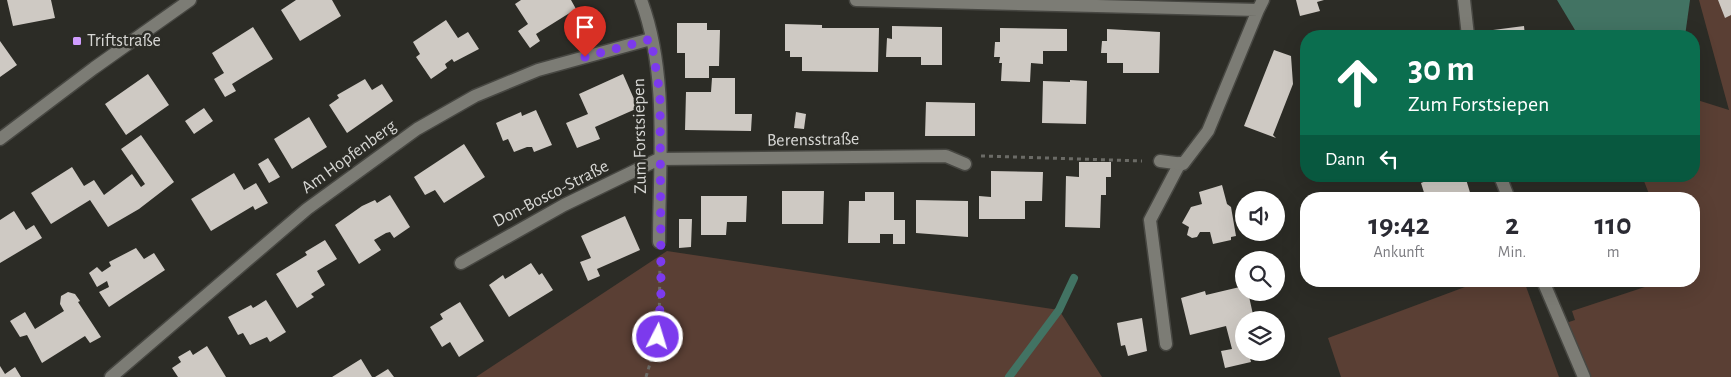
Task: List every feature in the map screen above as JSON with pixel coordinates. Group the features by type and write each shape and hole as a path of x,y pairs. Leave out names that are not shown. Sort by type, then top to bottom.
{"street":[{"path":"0,139 94,68 190,0"},
{"name":"Zum Forstsiepen","path":"642,0 651,39 660,94 659,242"},
{"path":"856,0 1260,5 1208,131 1184,164 1160,162"},
{"path":"1464,0 1467,30"},
{"name":"Am Hopfenberg","path":"111,377 307,209 417,129 447,111 504,83 538,70 651,39"},
{"name":"Berensstraße","path":"659,159 946,156 965,164"},
{"name":"Don-Bosco-Straße","path":"462,263 564,204 659,159"},
{"path":"1166,344 1150,220 1180,163"},
{"path":"1546,287 1584,377"}],"path":[{"path":"982,156 1160,162"},
{"path":"646,377 659,331 661,292 659,242"}],"shaded area":[{"path":"1557,0 1690,0 1686,30 1575,30"},
{"path":"1699,0 1731,0 1731,377 1588,377 1566,323 1575,320 1572,311 1645,287 1700,287 1700,192 1648,192 1644,182 1700,182 1700,101 1729,110"},
{"path":"667,251 1059,310 1102,377 476,377"},
{"path":"1465,287 1526,287 1559,377 1341,377 1328,338"}],"building":[{"path":"7,0 51,0 55,18 13,26"},
{"path":"296,0 332,0 341,16 300,41 281,10"},
{"path":"521,0 571,0 576,9 536,34 540,41 530,48 518,31 528,24 515,4"},
{"path":"1296,0 1324,0 1317,2 1320,11 1300,16"},
{"path":"1718,0 1731,0 1731,15 1725,18"},
{"path":"446,20 458,38 468,32 479,49 454,62 452,59 445,64 447,68 431,79 416,57 420,54 413,42"},
{"path":"677,23 707,23 707,30 720,30 719,66 709,66 709,78 685,78 685,53 677,53"},
{"path":"785,24 822,25 822,28 879,28 878,72 802,71 802,57 790,57 790,51 785,51"},
{"path":"892,26 942,27 942,65 921,65 921,57 886,57 887,38 892,39"},
{"path":"1524,26 1524,30 1493,30"},
{"path":"253,27 273,59 232,84 236,91 225,97 214,79 224,73 212,53"},
{"path":"1000,28 1067,29 1067,51 1043,51 1043,64 1031,63 1030,82 1001,81 1002,63 999,63 1000,57 994,57 995,42 1000,42"},
{"path":"1107,29 1160,32 1159,73 1123,73 1123,63 1107,63 1107,53 1101,53 1102,41 1107,41"},
{"path":"0,41 17,65 0,77"},
{"path":"1274,50 1291,56 1293,84 1273,135 1276,138 1244,126"},
{"path":"148,74 169,105 126,135 105,104"},
{"path":"623,74 638,108 595,127 600,139 577,148 566,123 588,114 579,94"},
{"path":"712,78 735,78 735,114 752,114 751,131 685,130 686,92 711,92"},
{"path":"365,79 372,90 382,84 393,101 347,133 329,105 339,98 337,95"},
{"path":"1070,80 1087,81 1086,124 1042,123 1043,81 1070,82"},
{"path":"926,102 975,103 975,136 925,136"},
{"path":"204,108 213,121 194,134 185,121"},
{"path":"536,110 552,145 534,152 532,147 527,147 514,152 508,139 503,141 496,123 521,112 522,116"},
{"path":"796,112 806,114 804,129 794,128"},
{"path":"309,117 327,147 292,169 274,139"},
{"path":"141,135 174,182 139,209 108,227 90,200 51,224 31,193 72,167 84,186 94,180 104,195 132,174 141,187 145,184 121,149"},
{"path":"464,144 485,177 444,203 435,190 425,195 414,177"},
{"path":"268,158 280,177 269,183 258,164"},
{"path":"1079,162 1111,162 1111,177 1106,177 1106,195 1101,195 1100,228 1065,227 1066,176 1079,177"},
{"path":"991,171 1043,172 1042,201 1025,201 1025,219 979,219 979,196 991,197"},
{"path":"234,173 244,190 256,183 268,203 255,210 253,206 211,231 191,199"},
{"path":"1467,182 1470,192 1424,192 1421,183"},
{"path":"1222,185 1227,204 1231,207 1235,230 1235,236 1231,237 1231,240 1213,244 1210,232 1200,232 1197,237 1192,238 1187,235 1189,227 1182,223 1191,207 1202,204 1199,192"},
{"path":"782,191 824,191 823,224 782,224"},
{"path":"865,192 894,192 894,220 905,220 905,244 893,244 893,234 880,234 880,243 848,243 849,201 865,201"},
{"path":"390,195 410,227 394,238 390,232 374,240 381,250 359,264 335,225 362,206 375,200 377,203"},
{"path":"701,196 747,196 746,222 727,222 726,235 701,235"},
{"path":"916,200 968,201 968,237 916,233"},
{"path":"14,211 26,230 34,225 42,238 0,263 0,220"},
{"path":"625,216 640,250 597,269 600,276 588,281 580,262 591,258 581,236"},
{"path":"679,219 692,219 691,247 679,248"},
{"path":"325,240 337,259 317,271 325,285 311,294 314,297 297,308 276,274 307,255 305,252"},
{"path":"136,248 144,259 154,253 165,270 109,307 99,292 109,287 107,281 97,287 89,273 97,267 102,272 111,266 109,262"},
{"path":"531,263 539,275 542,273 553,290 509,317 489,285 503,275 505,279"},
{"path":"1235,288 1235,301 1250,301 1252,311 1235,311 1235,361 1251,362 1225,368 1221,351 1232,349 1226,326 1190,335 1181,298 1205,291 1206,295"},
{"path":"68,292 75,294 80,301 78,302 101,337 90,343 85,336 42,363 27,335 20,337 10,321 25,312 35,329 64,311 60,304 61,296"},
{"path":"266,300 286,332 270,342 267,337 250,345 243,333 238,335 228,317 251,305 253,308"},
{"path":"460,302 484,341 459,357 450,342 442,347 430,327 443,319 440,314"},
{"path":"1142,318 1147,351 1128,356 1125,345 1121,346 1117,323"},
{"path":"207,346 226,377 178,377 172,368 181,362 178,357 190,350 193,355"},
{"path":"361,359 372,377 332,377"},
{"path":"0,366 5,374 15,367 21,377 0,377"},
{"path":"388,369 394,377 375,377"}],"waterway":[{"path":"1009,377 1059,310 1074,278"}],"place":[{"name":"Triftstraße","path":"77,41"}],"route":[{"path":"585,57 651,39 660,94 659,242 661,292 658,337"}]}
